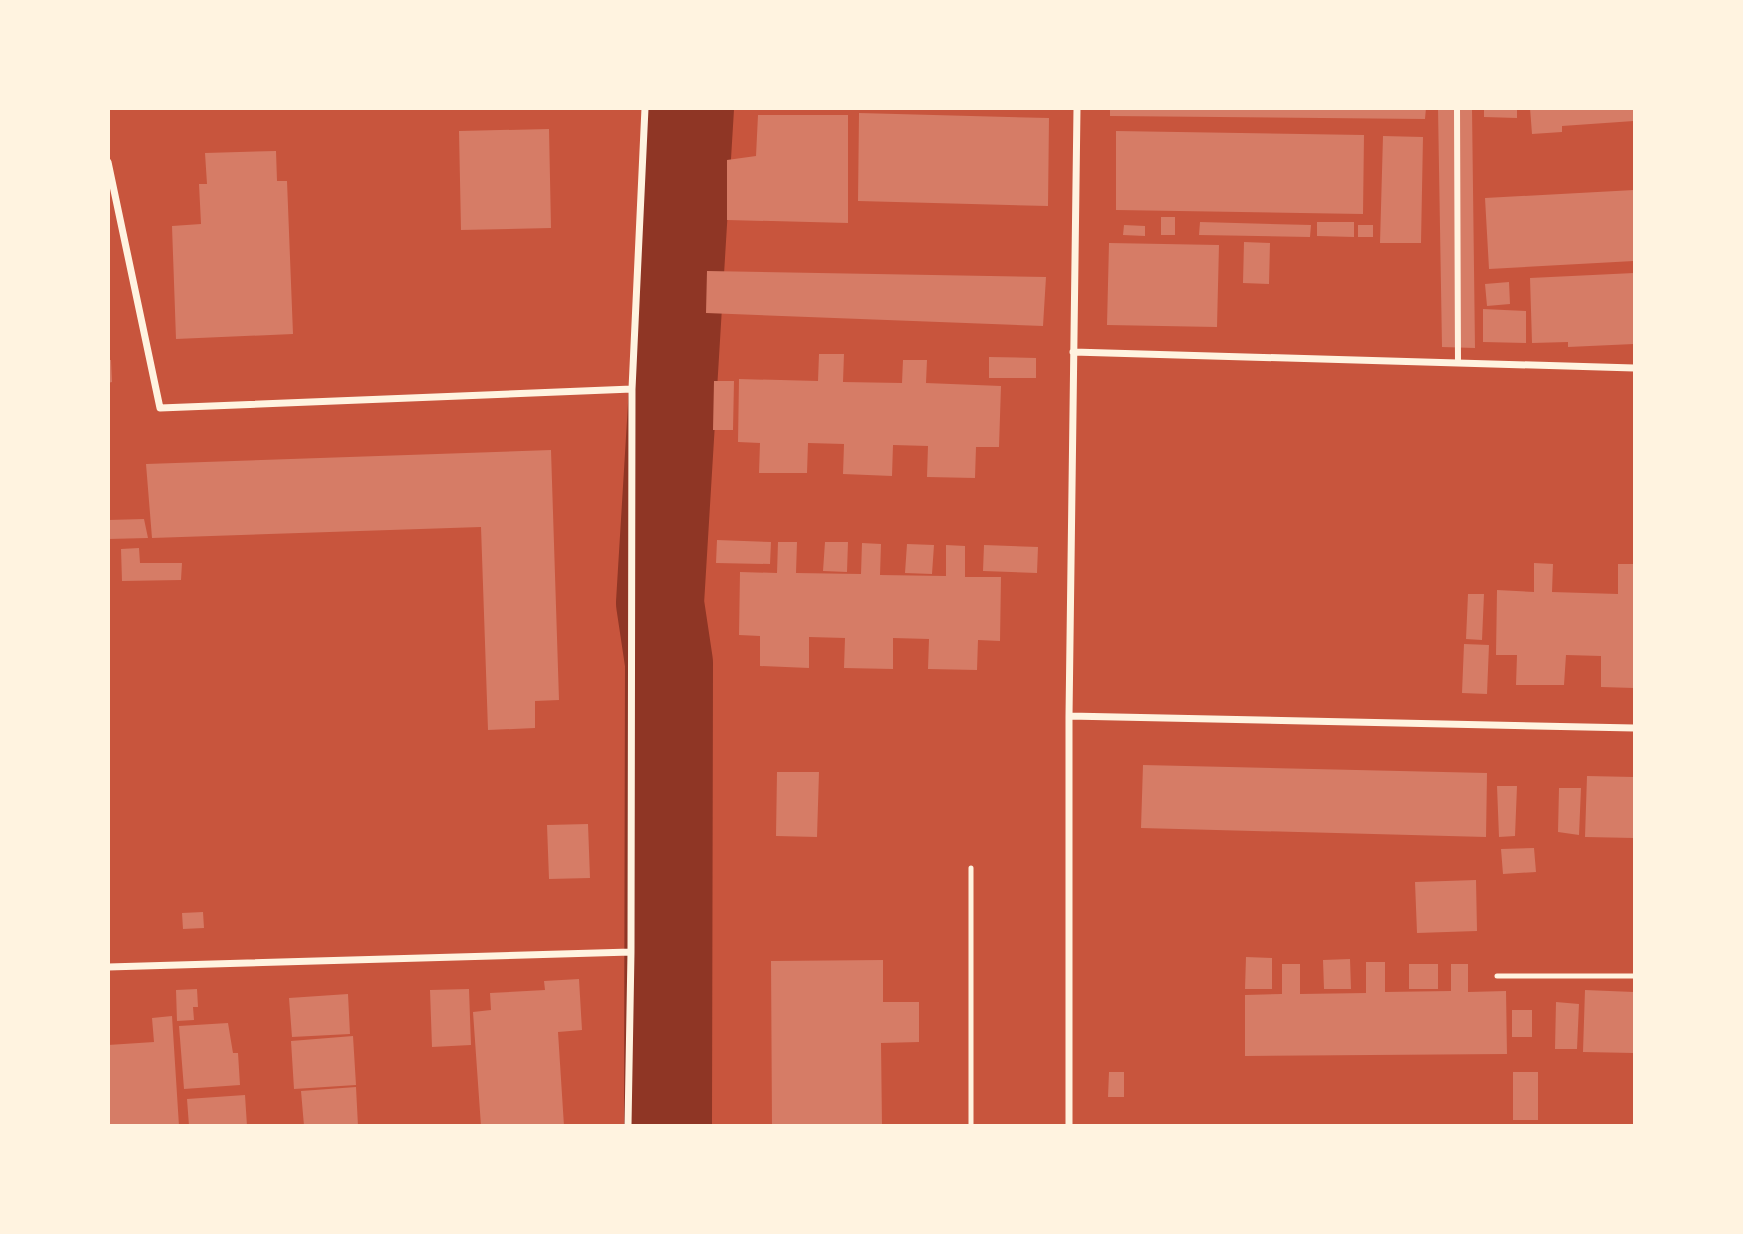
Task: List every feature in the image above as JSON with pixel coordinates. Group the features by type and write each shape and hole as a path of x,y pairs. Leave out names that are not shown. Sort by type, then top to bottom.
{"street":[{"path":"628,1125 632,389 645,108"},
{"path":"1069,1125 1069,716 1077,108"},
{"path":"1457,108 1458,363"},
{"path":"108,162 160,408 632,389"},
{"path":"1073,352 1634,368"},
{"path":"1069,716 1634,728"},
{"path":"108,967 631,952"}],"lane":[{"path":"971,868 971,1125"},
{"path":"1497,976 1634,976"}],"building":[{"path":"1110,108 1426,108 1425,119 1110,116"},
{"path":"1438,108 1472,108 1475,348 1442,347"},
{"path":"1484,108 1517,108 1517,118 1484,117"},
{"path":"1530,108 1634,108 1634,121 1562,126 1562,132 1532,134"},
{"path":"859,113 1049,118 1048,206 858,201"},
{"path":"758,115 848,115 848,223 727,220 727,160 756,156"},
{"path":"549,129 551,228 461,230 459,131"},
{"path":"1116,131 1364,135 1363,214 1116,210"},
{"path":"1383,136 1423,137 1421,243 1380,243"},
{"path":"276,151 277,181 287,181 293,334 176,339 172,226 201,224 199,184 207,184 205,153"},
{"path":"1634,190 1634,261 1489,269 1485,198"},
{"path":"1161,217 1175,217 1175,235 1161,235"},
{"path":"1200,222 1311,225 1310,237 1199,235"},
{"path":"1317,222 1354,222 1354,237 1317,236"},
{"path":"1124,225 1145,226 1145,236 1123,235"},
{"path":"1358,225 1373,225 1373,237 1358,237"},
{"path":"1244,242 1270,243 1269,284 1243,283"},
{"path":"1109,243 1219,245 1217,327 1107,325"},
{"path":"707,271 1046,277 1043,326 706,313"},
{"path":"1634,273 1634,344 1568,347 1568,342 1532,343 1530,278"},
{"path":"1509,282 1510,304 1487,306 1485,284"},
{"path":"1483,309 1526,311 1526,343 1483,342"},
{"path":"819,354 844,354 843,382 902,383 903,360 927,360 926,383 1001,386 999,447 976,447 975,478 927,477 928,446 893,445 892,476 843,474 844,444 808,443 807,473 759,473 760,443 738,442 739,379 818,381"},
{"path":"989,357 1036,358 1036,378 989,378"},
{"path":"108,360 111,360 112,382 108,383"},
{"path":"714,381 734,381 733,430 713,430"},
{"path":"551,450 559,700 535,701 535,728 488,730 481,527 152,538 146,464"},
{"path":"144,519 148,538 108,539 108,520"},
{"path":"717,540 771,542 770,564 716,563"},
{"path":"778,542 797,542 796,573 861,574 862,543 881,544 880,575 946,576 946,545 965,546 965,577 1001,577 1000,641 978,640 977,670 928,669 929,639 893,638 893,669 844,668 845,638 809,637 809,668 760,666 760,636 739,635 740,572 777,573"},
{"path":"825,542 848,542 847,572 823,571"},
{"path":"907,544 934,545 932,574 905,573"},
{"path":"984,545 1038,547 1037,573 983,571"},
{"path":"139,548 140,563 182,563 181,580 122,581 121,549"},
{"path":"1534,563 1553,564 1552,592 1618,594 1618,564 1634,564 1634,688 1601,687 1601,656 1566,655 1564,685 1516,685 1517,655 1496,655 1497,590 1534,592"},
{"path":"1468,594 1484,594 1482,640 1466,639"},
{"path":"1464,644 1489,645 1487,694 1462,693"},
{"path":"1143,765 1487,773 1486,837 1141,828"},
{"path":"777,772 819,772 817,837 776,836"},
{"path":"1587,776 1634,777 1634,838 1585,837"},
{"path":"1497,786 1517,786 1515,836 1499,837"},
{"path":"1559,788 1581,788 1579,835 1558,832"},
{"path":"588,824 590,878 549,879 547,825"},
{"path":"1534,848 1536,872 1503,874 1501,849"},
{"path":"1476,880 1477,931 1417,933 1415,882"},
{"path":"203,912 204,928 183,929 182,913"},
{"path":"1246,957 1272,958 1272,989 1245,989"},
{"path":"1350,959 1351,989 1324,989 1323,960"},
{"path":"883,960 883,1002 919,1002 919,1042 881,1043 882,1126 772,1126 771,961"},
{"path":"1366,962 1385,962 1385,992 1451,991 1451,964 1468,964 1468,992 1506,991 1507,1054 1245,1056 1245,995 1282,994 1282,964 1300,964 1300,994 1366,993"},
{"path":"1409,964 1438,964 1438,989 1409,989"},
{"path":"579,979 582,1030 558,1032 564,1126 481,1126 473,1012 491,1010 490,993 545,990 544,981"},
{"path":"197,989 198,1007 193,1007 194,1020 177,1021 176,990"},
{"path":"469,989 471,1045 432,1047 430,990"},
{"path":"1585,990 1634,992 1634,1053 1583,1052"},
{"path":"348,994 350,1034 292,1037 289,998"},
{"path":"1556,1002 1579,1004 1577,1049 1555,1049"},
{"path":"1512,1010 1532,1010 1532,1037 1512,1037"},
{"path":"172,1016 179,1126 108,1126 108,1045 154,1042 152,1018"},
{"path":"228,1023 233,1053 238,1053 240,1085 184,1089 179,1026"},
{"path":"353,1036 356,1085 294,1089 291,1041"},
{"path":"1109,1072 1124,1072 1124,1097 1108,1097"},
{"path":"1513,1072 1538,1072 1538,1120 1513,1120"},
{"path":"356,1087 358,1126 304,1126 301,1091"},
{"path":"245,1095 247,1126 189,1126 187,1099"}],"waterway":[{"path":"668,1126 669,663 660,603 690,108"}]}
